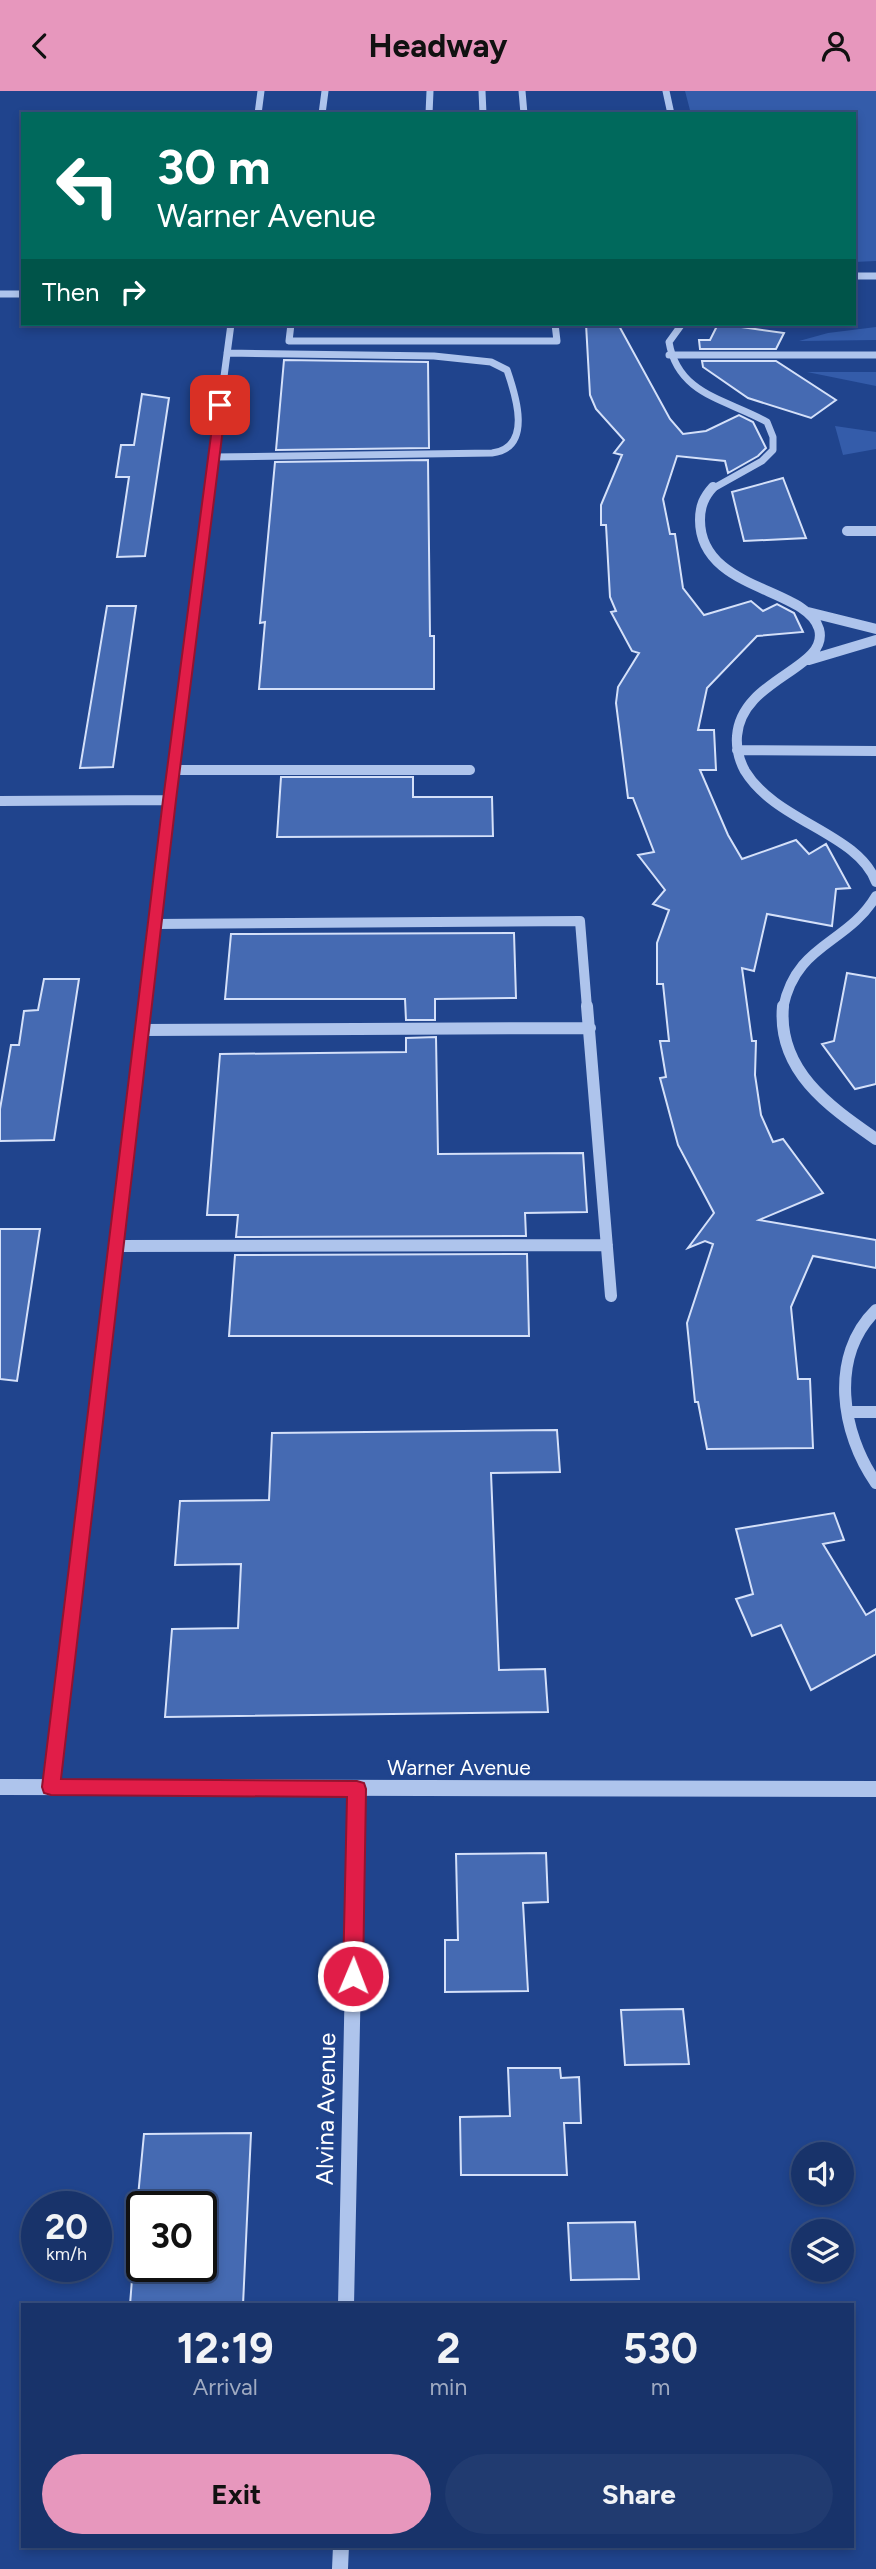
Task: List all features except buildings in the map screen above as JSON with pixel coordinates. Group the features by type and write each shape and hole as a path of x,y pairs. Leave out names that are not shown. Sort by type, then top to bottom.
{"street":[{"path":"258,112 261,91"},
{"path":"322,112 325,91"},
{"path":"429,112 430,91"},
{"path":"482,91 483,112"},
{"path":"522,91 524,112"},
{"path":"666,91 671,112"},
{"path":"0,294 21,294"},
{"path":"51,1787 169,800 231,326"},
{"path":"291,326 289,341 557,341 555,326"},
{"path":"681,326 669,342 672,365 700,391 758,416 767,422 771,430 773,448 770,455 705,495 699,512 702,538 713,557 727,570 808,612 876,629"},
{"path":"214,457 478,454 506,451 515,443 519,426 513,387 507,370 491,362 433,356 227,353"},
{"path":"669,355 876,355"},
{"path":"847,531 876,531"},
{"path":"808,612 817,621 821,644 814,655 772,682 747,705 738,724 737,750 755,785 773,801 853,851 870,867 876,882"},
{"path":"802,662 876,640"},
{"path":"737,750 876,751"},
{"path":"173,770 470,770"},
{"path":"0,801 169,800"},
{"path":"853,851 876,859"},
{"path":"876,896 871,908 811,955 791,979 782,1009 782,1030 790,1057 804,1080 822,1100 876,1139"},
{"path":"854,923 876,917"},
{"path":"155,924 580,921 611,1296"},
{"path":"142,1030 590,1028"},
{"path":"116,1246 607,1245"},
{"path":"876,1310 860,1326 850,1355 848,1412 851,1439 865,1469 876,1483"},
{"path":"848,1412 876,1412"},
{"name":"Warner Avenue","path":"0,1787 876,1789"},
{"name":"Alvina Avenue","path":"346,2303 357,1789"},
{"path":"340,2569 341,2548"}],"shaded area":[{"path":"685,91 876,91 876,261 856,262 856,112 690,112"},
{"path":"876,327 876,340 799,341 828,333"},
{"path":"807,372 876,372 876,386"},
{"path":"835,426 876,432 876,449 843,455"}],"route":[{"path":"220,405 169,800 51,1787 357,1789 353,1976"}]}
